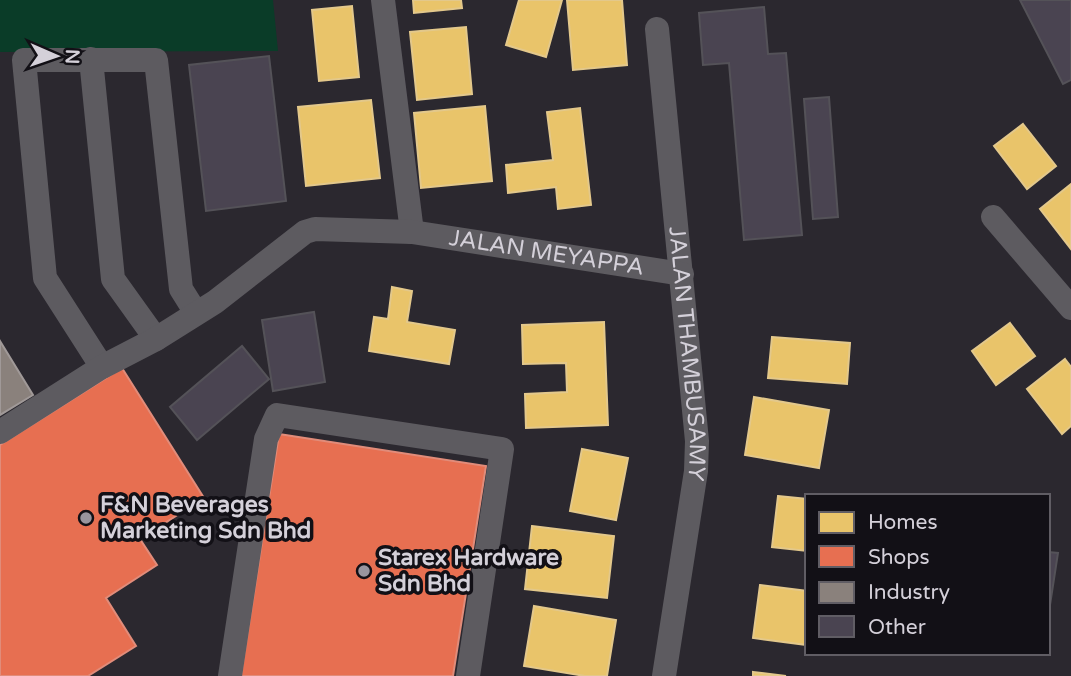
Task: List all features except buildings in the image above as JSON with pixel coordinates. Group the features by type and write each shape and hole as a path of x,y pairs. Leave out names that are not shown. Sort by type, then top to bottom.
{"street":[{"path":"383,0 412,232"},
{"name":"JALAN THAMBUSAMY","path":"657,29 697,441 664,676"},
{"path":"0,432 102,367 156,339 196,313 181,289 156,60 24,60 45,278 102,367"},
{"path":"91,60 113,279 156,339"},
{"path":"993,217 1071,308"},
{"name":"JALAN MEYAPPA","path":"196,313 215,302 305,232 315,229 412,232 682,274"},
{"path":"230,676 266,439 276,415 502,449 468,676"}],"green space":[{"path":"0,0 273,0 278,51 0,52"}],"place":[{"name":"F&N Beverages Marketing Sdn Bhd","path":"86,518"},
{"name":"Starex Hardware Sdn Bhd","path":"364,571"}]}
